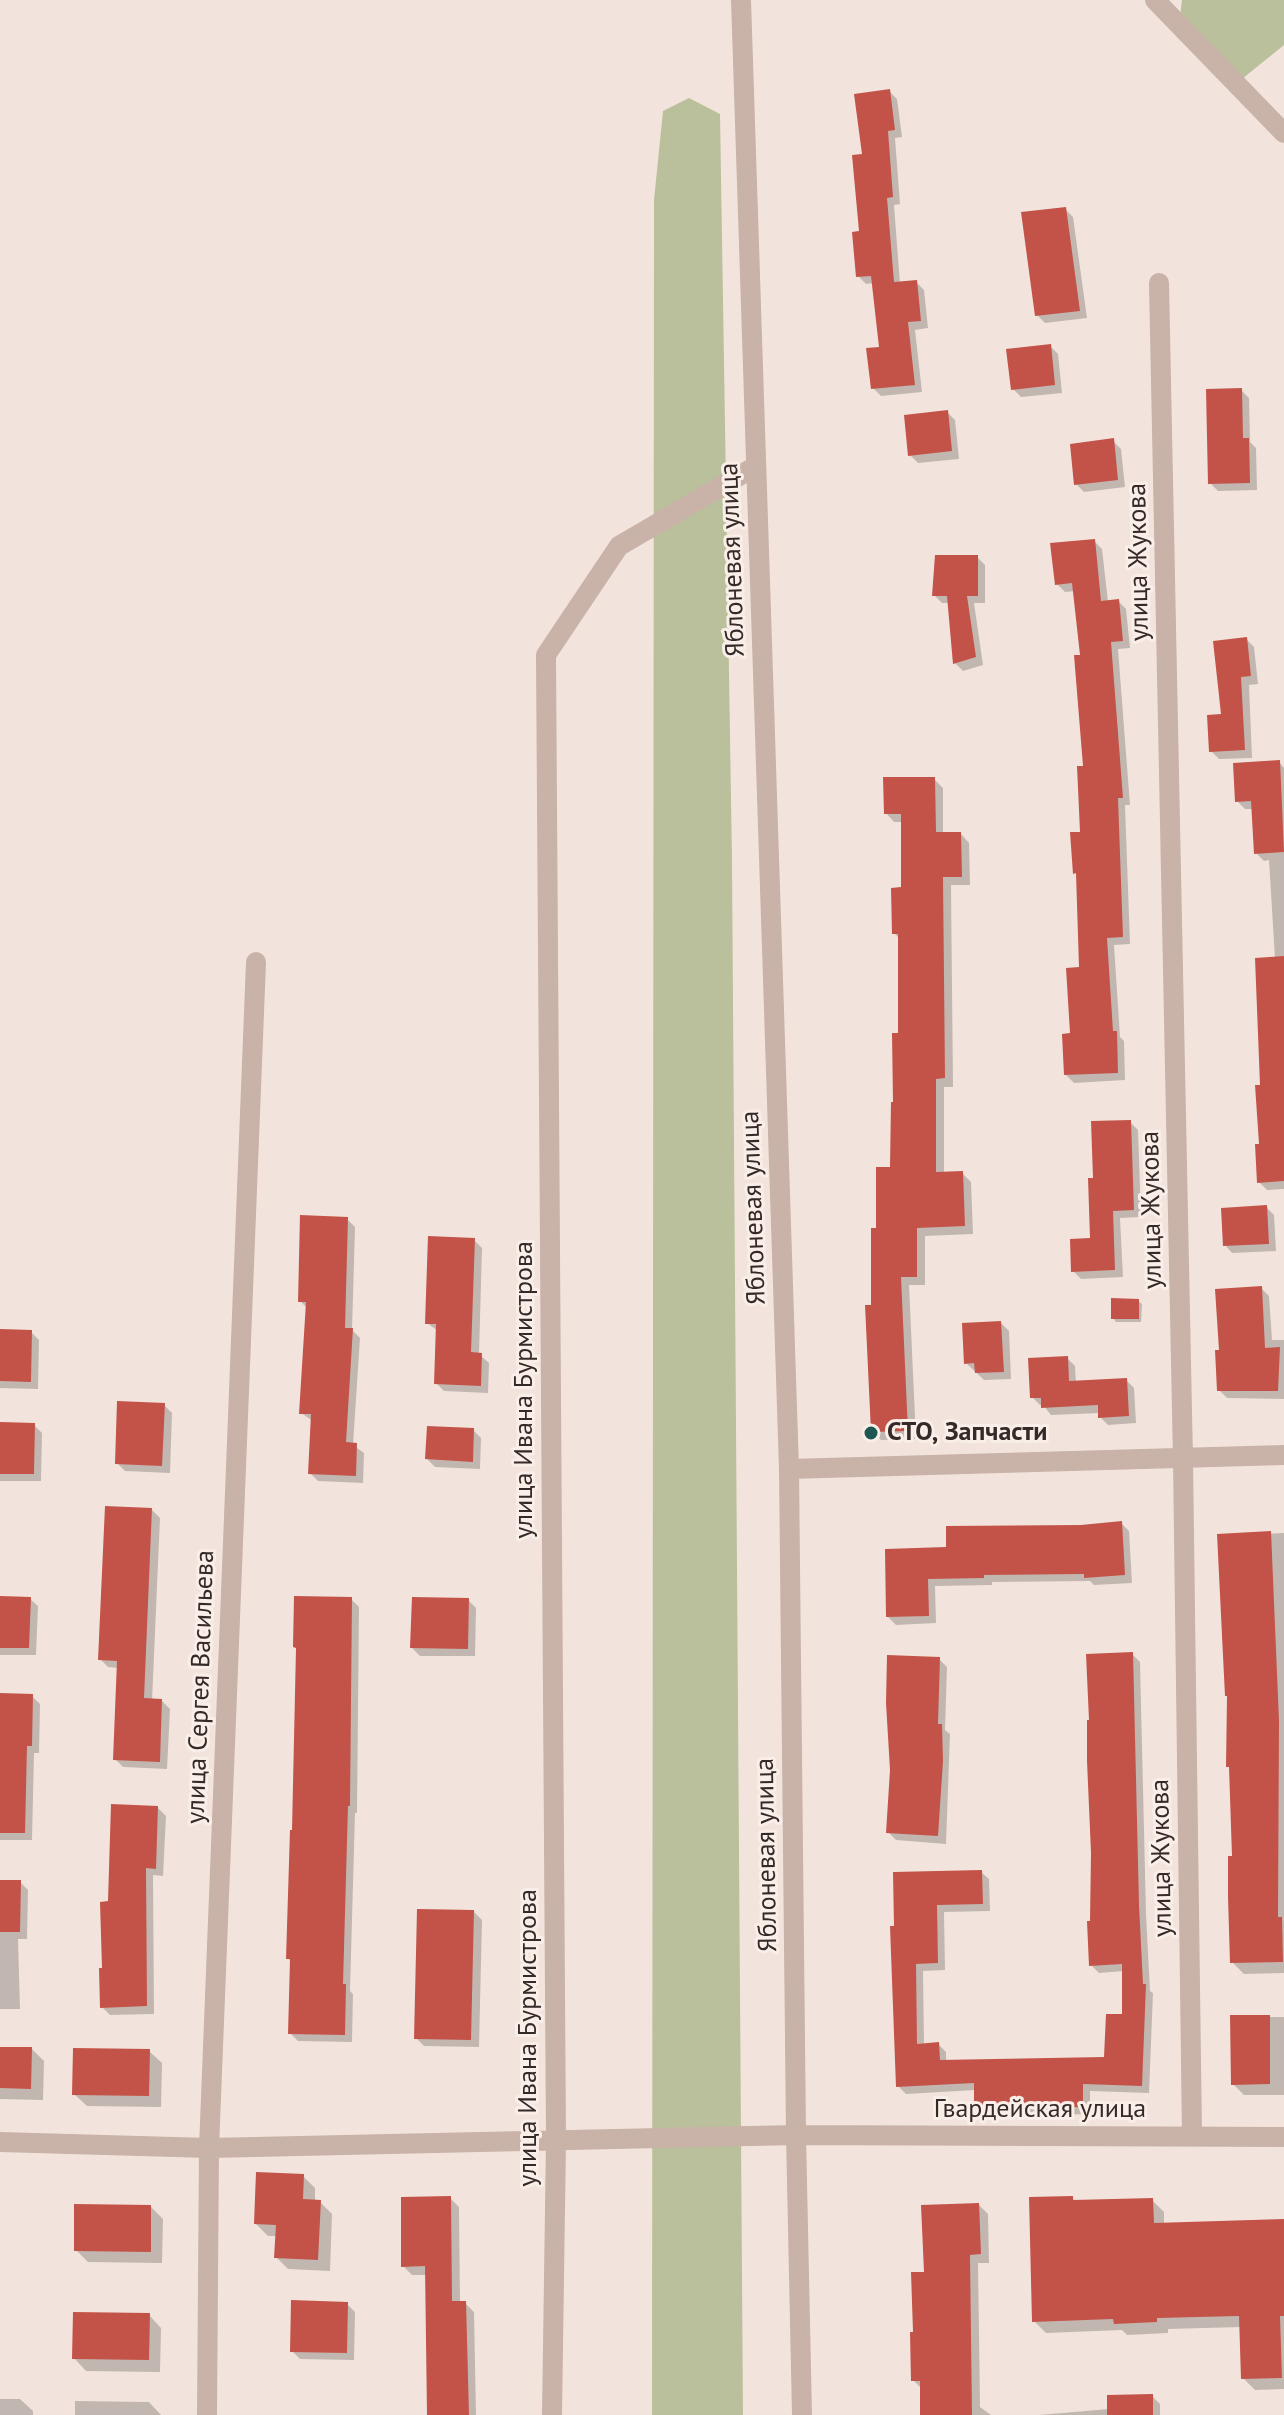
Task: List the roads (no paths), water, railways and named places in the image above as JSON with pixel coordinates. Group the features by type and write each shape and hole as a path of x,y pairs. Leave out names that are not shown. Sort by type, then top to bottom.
{"street":[{"name":"Яблоневая улица","path":"741,0 789,1469 802,2415"},
{"path":"1155,0 1281,124"},
{"name":"улица Жукова","path":"1159,283 1183,1460 1192,2136"},
{"name":"улица Ивана Бурмистрова","path":"552,2415 556,2140 546,655 619,546 756,466"},
{"name":"улица Сергея Васильева","path":"207,2415 209,2148 256,962"},
{"path":"789,1469 1284,1455"},
{"name":"Гвардейская улица","path":"0,2142 209,2148 796,2135 1284,2137"}],"place":[{"name":"СТО, Запчасти","path":"871,1433"}]}
